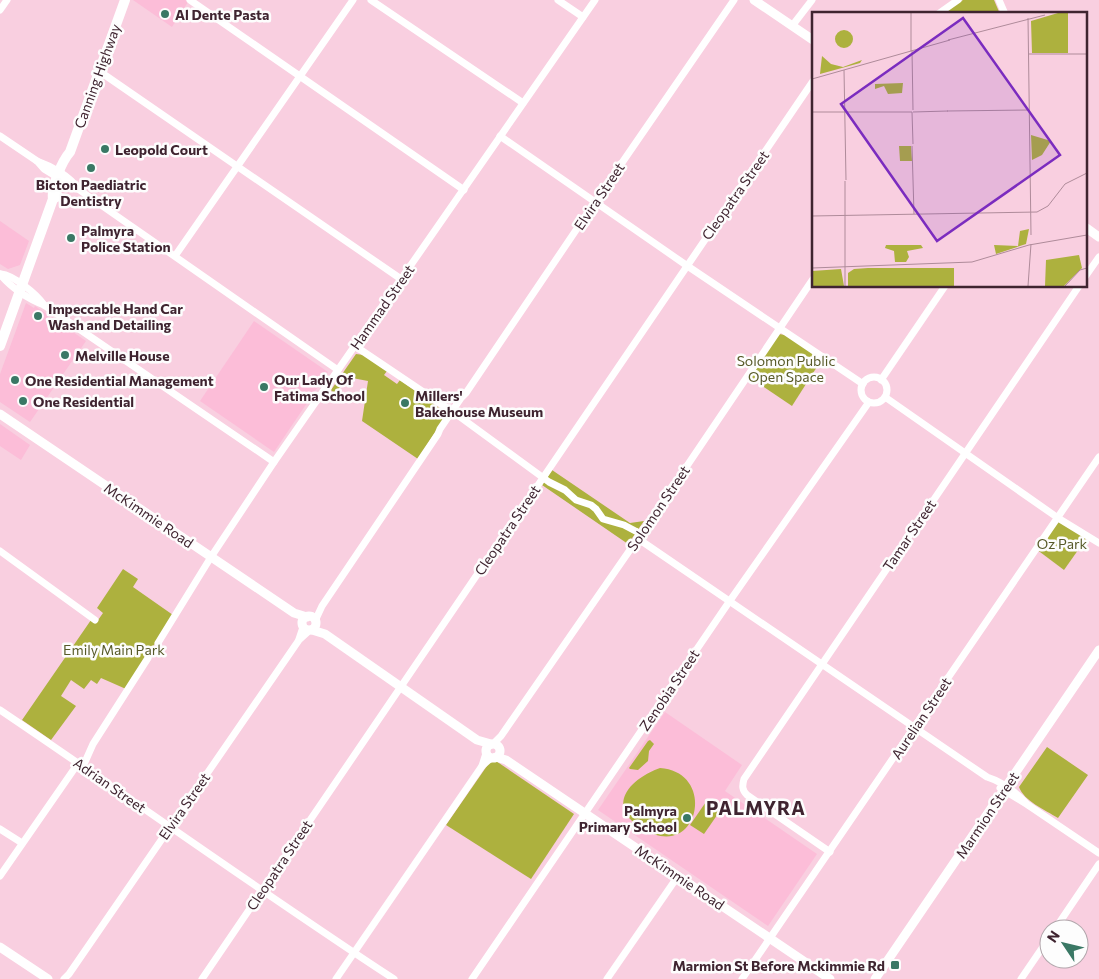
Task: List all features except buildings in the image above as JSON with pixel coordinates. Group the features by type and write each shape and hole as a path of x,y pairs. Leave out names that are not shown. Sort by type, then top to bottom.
{"highway":[{"name":"Canning Highway","path":"0,346 53,199 58,195 61,177 71,160 70,152 125,0"}],"main road":[{"path":"754,0 812,39"},
{"path":"1086,228 1099,237"},
{"name":"McKimmie Road","path":"1,413 494,752 830,979"},
{"name":"Marmion Street","path":"882,979 1099,650"},
{"name":"Marmion Street","path":"875,979 1099,658"},
{"path":"0,948 48,979"},
{"path":"0,953 39,979"}],"street":[{"path":"0,10 7,0"},
{"path":"190,0 464,190"},
{"path":"176,256 353,0"},
{"path":"371,0 523,103"},
{"path":"558,0 583,17"},
{"name":"Hammad Street","path":"158,643 210,557 274,462 595,0"},
{"name":"Elvira Street","path":"67,977 438,434 443,432 454,413 465,400 466,393 594,202 734,0"},
{"path":"792,26 812,0"},
{"path":"941,12 958,0"},
{"path":"999,0 1004,12"},
{"path":"99,71 401,279"},
{"name":"Cleopatra Street","path":"202,979 812,82"},
{"path":"0,136 37,161 44,169 75,184 78,188 338,370"},
{"path":"500,136 686,265 863,384"},
{"path":"1086,276 1099,257"},
{"path":"1,274 7,274 21,288 39,297 44,305 274,462"},
{"name":"Solomon Street","path":"336,979 482,766 494,752 501,736 812,280"},
{"path":"881,380 943,288"},
{"name":"Tamar Street","path":"830,852 747,795 743,791 744,779 1078,288"},
{"path":"355,346 454,413 542,478 565,490 576,500 591,505 605,521 624,525 729,602 1099,853"},
{"path":"869,378 881,380 886,388 885,397 877,403 865,400 861,393 863,384 869,378"},
{"path":"885,397 1058,518 1099,544"},
{"name":"Zenobia Street","path":"472,979 729,602 869,402"},
{"name":"Aurelian Street","path":"742,979 1099,456"},
{"path":"0,551 95,620"},
{"path":"0,876 79,762 85,762 94,744 148,658"},
{"name":"Adrian Street","path":"0,710 79,762 262,891 394,979"},
{"path":"0,829 22,843"},
{"path":"1062,919 1099,864"},
{"path":"607,979 678,876"},
{"path":"1021,979 1039,953"}],"shaded area":[{"path":"133,0 185,0 188,2 172,27"},
{"path":"0,221 29,241 20,265 8,269 0,264"},
{"path":"26,303 34,308 35,306 86,341 30,422 0,402 0,374"},
{"name":"Our Lady Of Fatima School","path":"254,321 328,372 274,452 200,401"},
{"path":"0,424 30,445 21,460 0,446"},
{"name":"Palmyra Primary School","path":"665,712 742,765 725,791 817,854 768,926 598,810"}],"green space":[{"path":"963,0 994,0 999,12 945,12"},
{"name":"Solomon Public Open Space","path":"779,334 785,335 822,359 792,406 749,377"},
{"path":"356,354 364,355 387,371 384,375 397,384 400,380 445,412 446,415 418,459 362,421 368,381 347,377 335,394 331,390"},
{"path":"552,470 630,523 644,521 628,544 542,485"},
{"name":"Oz Park","path":"1058,518 1088,536 1064,570 1036,549"},
{"name":"Emily Main Park","path":"123,569 138,579 133,587 173,615 126,689 101,678 97,684 91,680 84,689 71,680 61,696 76,706 51,740 22,720 91,620 96,623 103,613 97,608"},
{"path":"650,740 654,744 649,751 648,761 638,770 630,769 629,768"},
{"path":"1047,747 1088,775 1058,818 1030,801 1019,787"},
{"path":"496,761 574,814 531,879 446,825 489,763"},
{"path":"660,768 678,773 690,784 695,799 694,814 687,827 676,835 660,836 640,827 624,809 626,793 632,785 640,778"},
{"path":"708,799 722,808 704,834 690,825"}],"place":[{"name":"Al Dente Pasta","path":"165,14"},
{"name":"Leopold Court","path":"105,149"},
{"name":"Bicton Paediatric Dentistry","path":"91,168"},
{"name":"Palmyra Police Station","path":"71,238"},
{"name":"Impeccable Hand Car Wash and Detailing","path":"38,316"},
{"name":"Melville House","path":"65,355"},
{"name":"One Residential Management","path":"15,380"},
{"name":"Our Lady Of Fatima School","path":"264,387"},
{"name":"One Residential","path":"23,401"},
{"name":"Millers' Bakehouse Museum","path":"405,403"},
{"name":"Palmyra Primary School","path":"687,818"},
{"name":"Marmion St Before Mckimmie Rd","path":"895,965"}],"district":[{"name":"PALMYRA","path":"756,807"}]}
